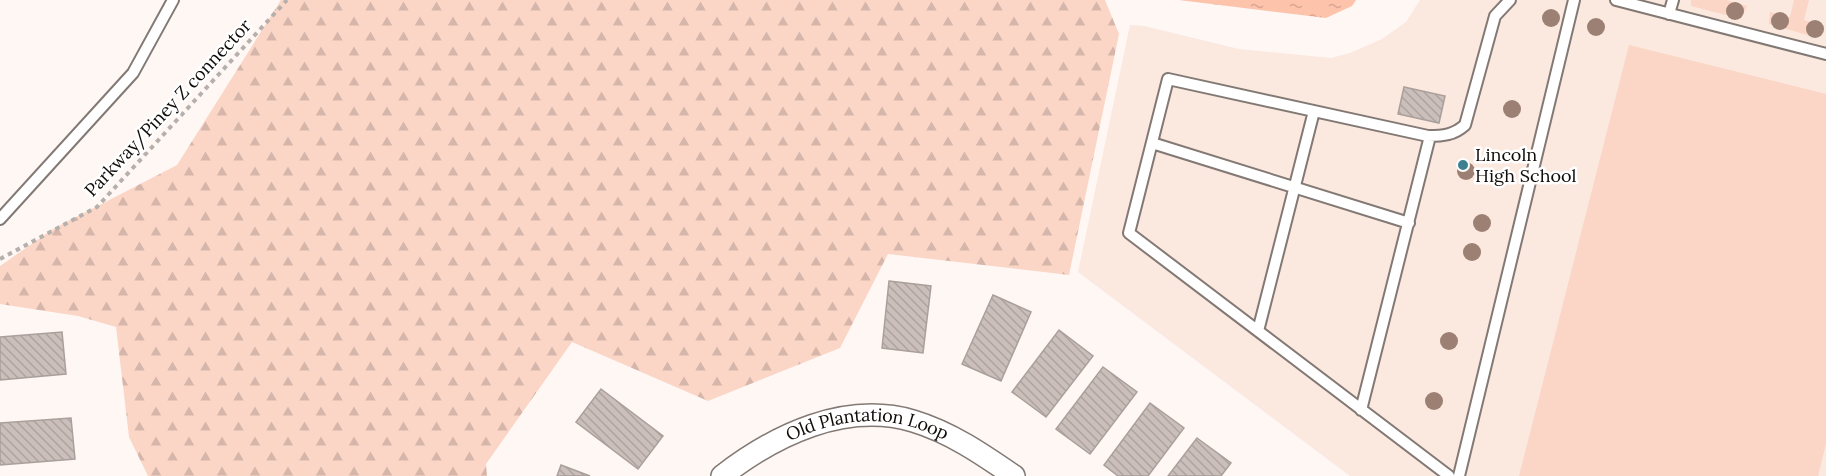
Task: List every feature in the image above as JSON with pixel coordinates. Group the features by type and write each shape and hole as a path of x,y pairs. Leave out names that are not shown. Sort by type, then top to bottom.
{"street":[{"name":"Old Plantation Loop","path":"722,476 752,453 806,426 883,415 914,421 962,441 1014,476"}],"lane":[{"path":"0,219 133,73 174,0"},
{"path":"1449,476 1129,233 1168,79 1431,136 1457,132 1465,125 1495,16 1510,0"},
{"path":"1459,476 1574,0"},
{"path":"1616,0 1826,54"},
{"path":"1669,14 1673,0"},
{"path":"1258,331 1314,111"},
{"path":"1361,410 1431,136"},
{"path":"1152,143 1409,223"}],"path":[{"name":"Parkway/Piney Z connector","path":"0,259 97,207 286,0"}],"shaded area":[{"name":"Lincoln High School","path":"1420,0 1826,0 1826,476 1350,476 1078,272 1130,25 1144,26 1239,49 1331,58 1350,53 1382,39 1406,22"}],"green space":[{"path":"281,0 1105,0 1119,34 1069,275 888,254 840,348 708,401 572,342 486,464 487,476 148,476 129,437 116,327 78,316 0,304 0,266 53,229 177,165"},
{"path":"1691,0 1726,0 1747,6 1741,19 1691,6"},
{"path":"1794,0 1809,0 1804,20 1822,26 1817,36 1769,24 1770,12 1790,17"},
{"path":"1629,45 1826,94 1826,444 1818,476 1519,476"}],"water":[{"path":"1179,0 1356,0 1352,6 1326,18"}],"building":[{"path":"1404,87 1445,96 1439,123 1398,114"},
{"path":"889,281 931,286 923,353 882,348"},
{"path":"993,295 1031,312 1001,381 962,364"},
{"path":"1059,330 1093,356 1046,417 1012,392"},
{"path":"62,332 66,374 0,380 0,337"},
{"path":"1103,367 1137,392 1090,454 1056,429"},
{"path":"601,389 663,436 638,469 576,422"},
{"path":"1150,403 1184,428 1148,476 1118,476 1104,465"},
{"path":"71,418 75,459 0,465 0,423"},
{"path":"1197,438 1231,463 1221,476 1168,476"},
{"path":"561,465 590,476 557,476"}],"place":[{"name":"Lincoln High School","path":"1463,165"}]}
